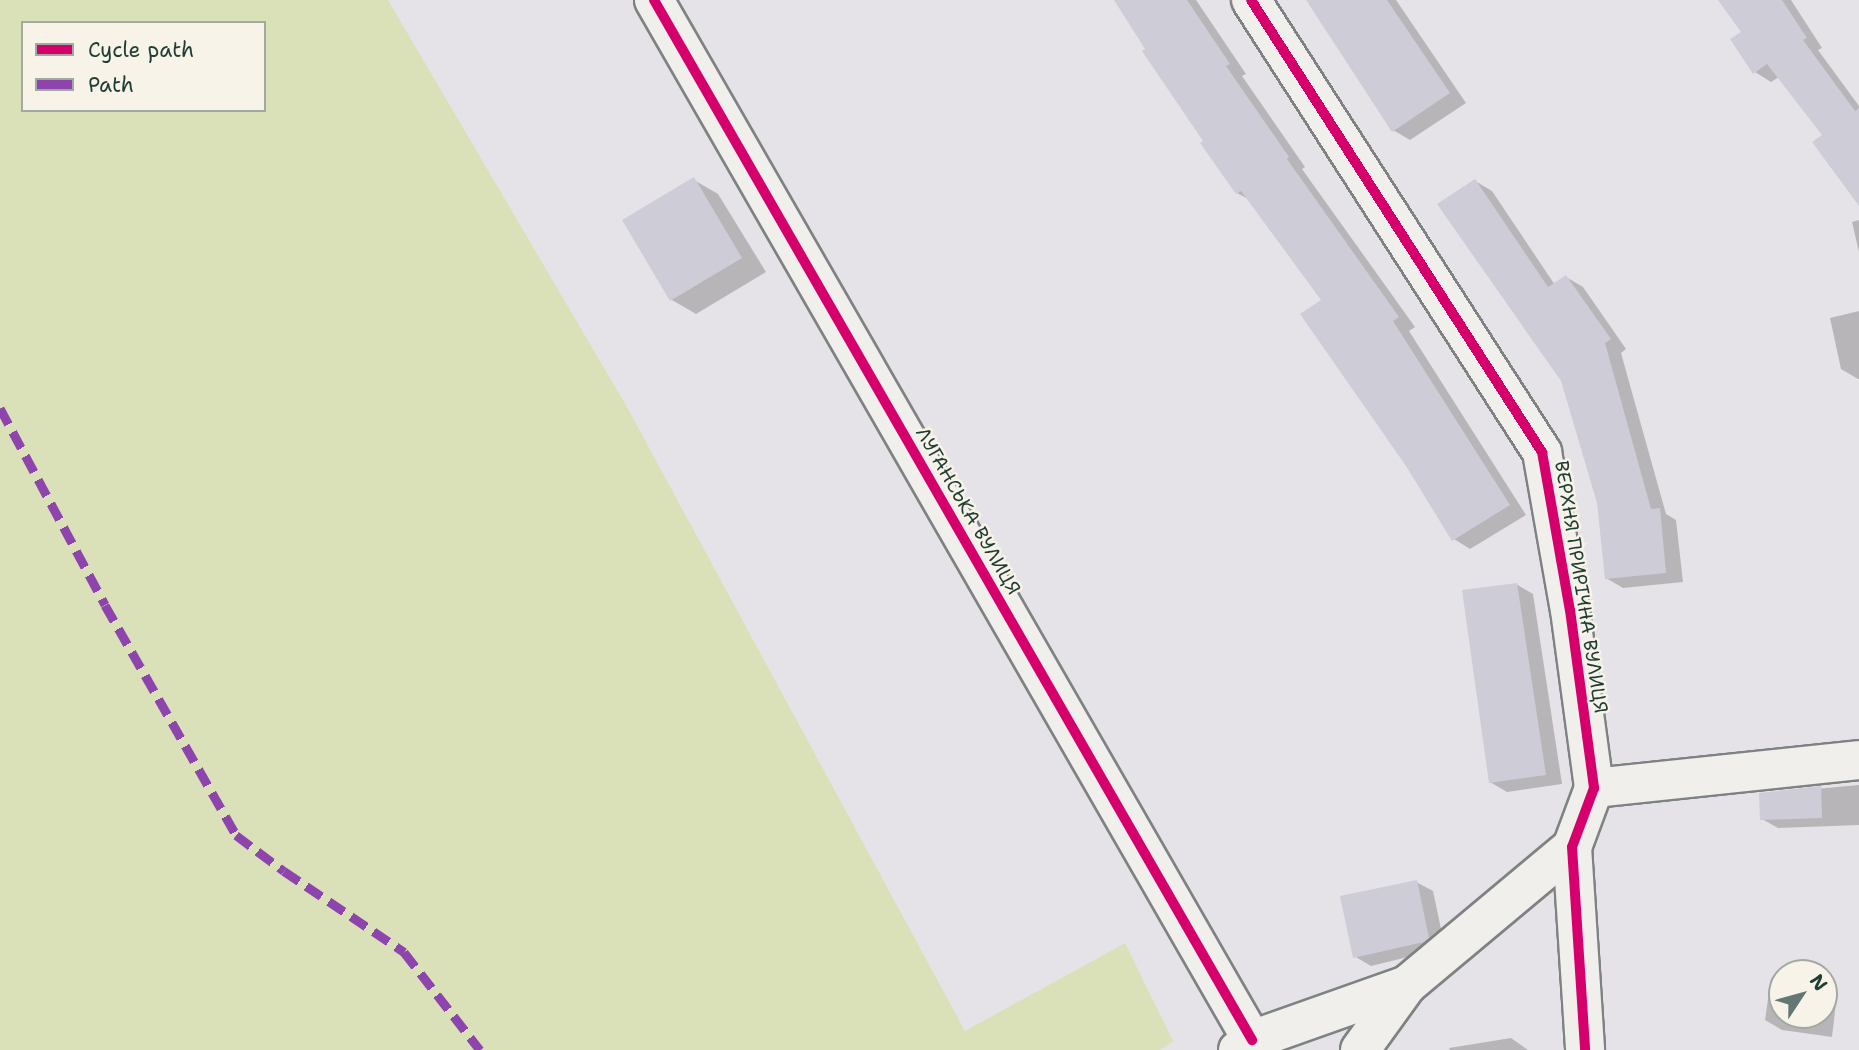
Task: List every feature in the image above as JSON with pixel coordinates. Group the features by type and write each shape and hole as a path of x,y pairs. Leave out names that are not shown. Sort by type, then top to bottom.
{"street":[{"name":"ЛУГАНСЬКА ВУЛИЦЯ","path":"654,0 1245,1045"},
{"name":"ВЕРХНЯ ПРИРІЧНА ВУЛИЦЯ","path":"1251,0 1542,452 1570,610 1594,788 1572,847 1585,1050"},
{"path":"1594,788 1859,760"},
{"path":"1360,1050 1407,985 1572,847"},
{"path":"1245,1045 1407,985"}],"green space":[{"path":"0,0 388,0 627,407 965,1031 1125,943 1173,1041 1160,1050 0,1050"}],"building":[{"path":"1114,0 1187,0 1230,64 1226,66 1289,157 1287,159 1399,317 1393,321 1510,505 1452,541 1406,466 1300,314 1321,300 1241,191 1236,194 1200,143 1203,141 1142,51 1145,49"},
{"path":"1306,0 1387,0 1450,93 1392,132"},
{"path":"1718,0 1782,0 1807,38 1803,40 1855,111 1859,108 1859,206 1812,142 1822,135 1767,64 1753,74 1730,39 1741,32"},
{"path":"694,177 742,258 670,301 622,220"},
{"path":"1475,179 1548,287 1566,275 1611,339 1605,343 1651,509 1660,508 1666,573 1605,579 1597,503 1561,381 1437,204"},
{"path":"1517,583 1546,775 1489,783 1462,590"},
{"path":"1821,786 1822,818 1760,820 1759,793"},
{"path":"1417,880 1429,938 1424,942 1353,958 1340,896"}],"marked path":[{"path":"0,408 105,605 236,835 284,871 404,952 480,1050"}],"cycle path":[{"path":"654,0 1252,1040"},
{"path":"1251,0 1542,452 1570,610 1594,788 1572,847 1585,1050"}]}
